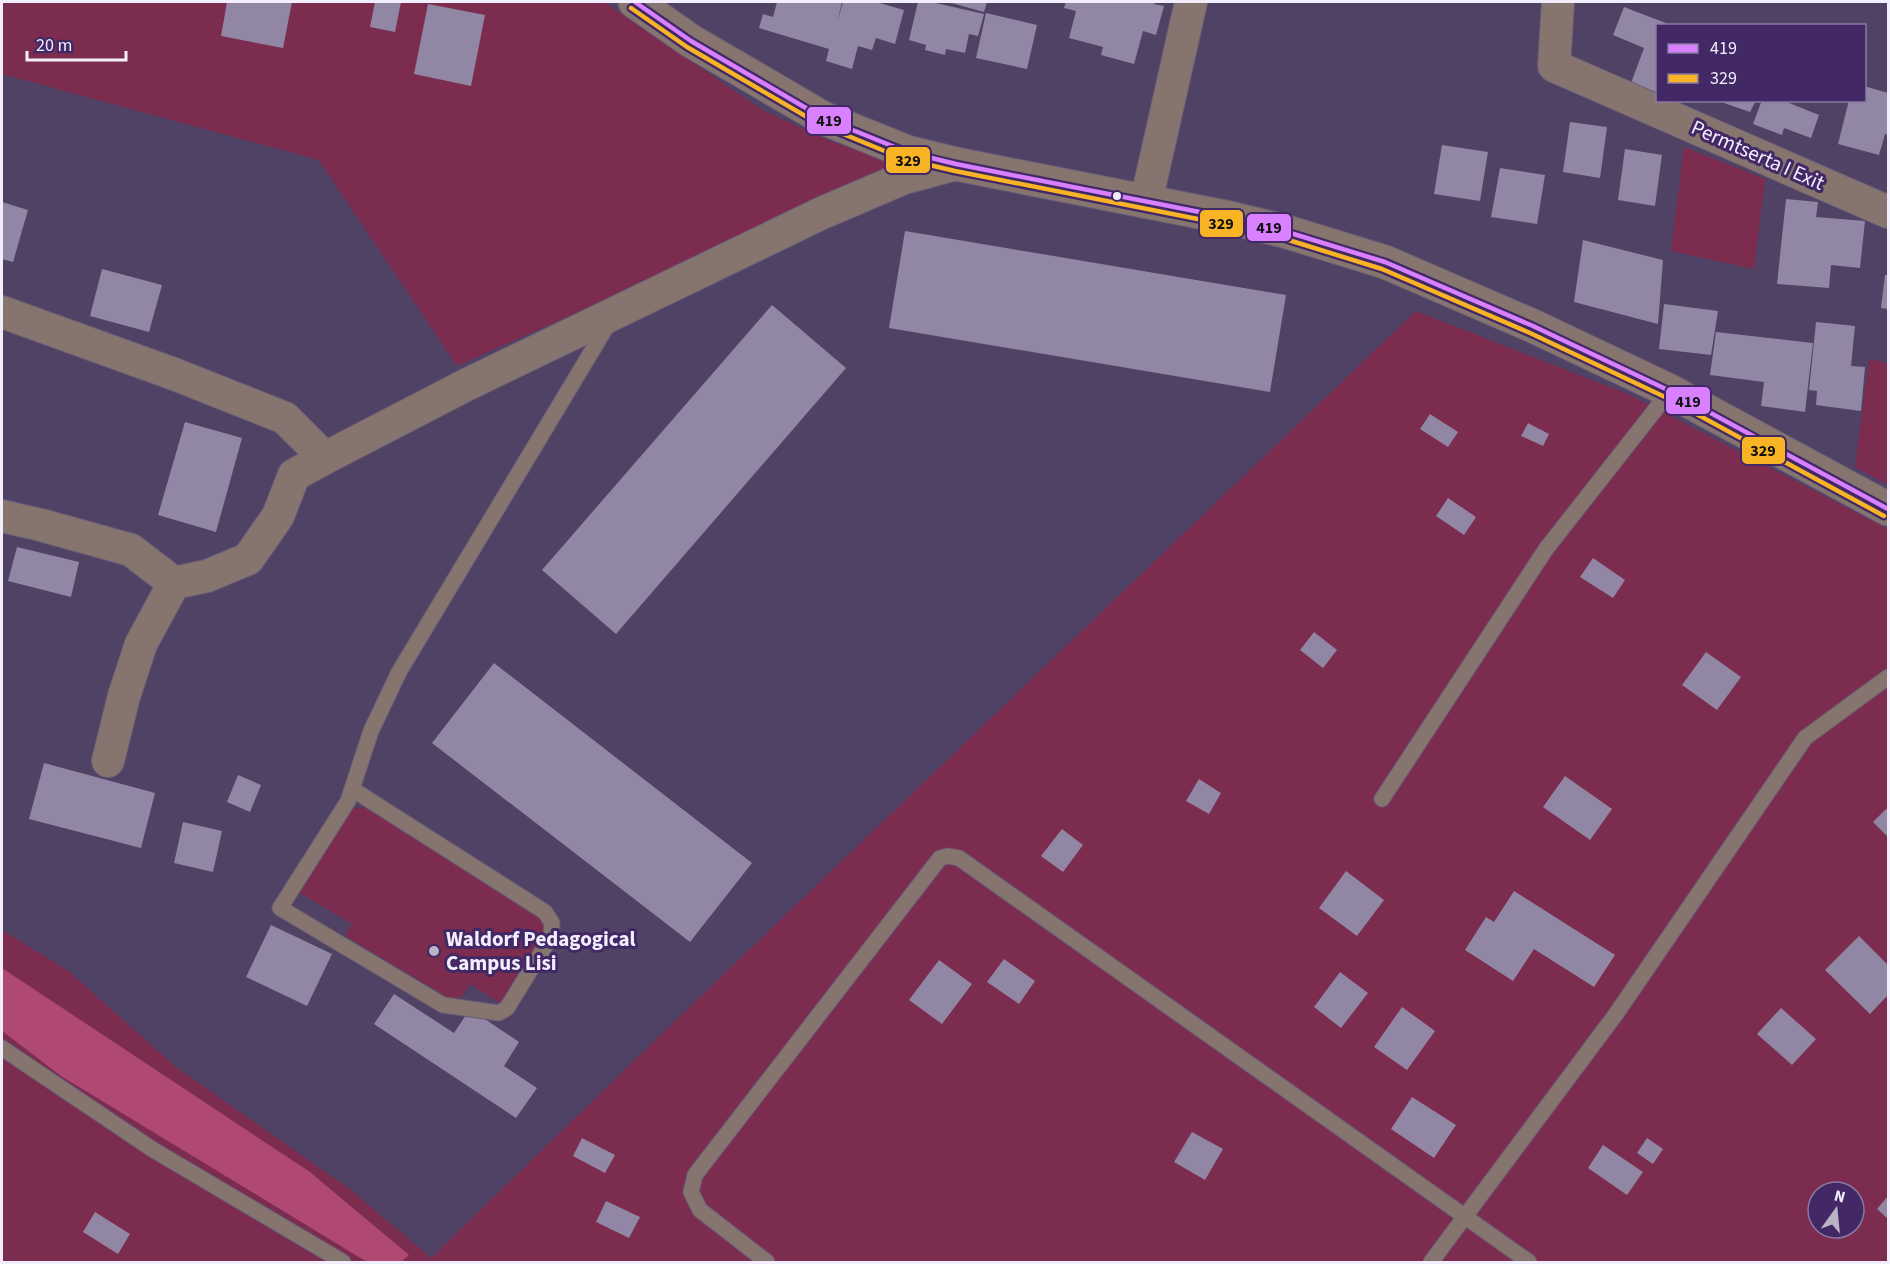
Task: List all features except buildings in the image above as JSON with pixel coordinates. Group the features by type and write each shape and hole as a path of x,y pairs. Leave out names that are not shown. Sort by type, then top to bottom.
{"street":[{"path":"635,2 691,41 823,118 907,152 1284,231 1385,262 1533,326 1670,391 1888,509"},
{"path":"1146,202 1191,2"},
{"name":"Permtserta I Exit","path":"1558,2 1554,66 1888,212"},
{"path":"2,516 131,550 174,583 207,576 248,559 278,516 294,476 326,458 468,384 822,213 904,178 956,164"},
{"path":"2,312 52,332 174,374 285,418 326,458"},
{"path":"108,761 124,696 141,644 174,583"}],"lane":[{"path":"352,789 545,912 552,923 551,937 507,1008 499,1013 443,1005 280,908 339,815 352,789 371,731 399,672 616,311"},
{"path":"1382,799 1546,549 1670,391"},
{"path":"1431,1263 1616,1014 1805,738 1888,677"},
{"path":"767,1263 699,1210 690,1191 695,1175 940,858 948,856 959,858 1529,1263"},
{"path":"2,1048 152,1149 343,1263"}],"shaded area":[{"path":"2,2 604,2 764,111 835,143 890,159 889,173 457,366 319,160 2,74"},
{"path":"1684,147 1765,179 1754,269 1671,251"},
{"path":"1416,311 1630,395 1888,529 1888,1262 2,1262 2,930 67,970 176,1067 351,1190 431,1258 705,992"},
{"path":"1869,359 1888,363 1888,485 1855,467"},
{"path":"365,807 541,918 545,932 502,1004 470,984 457,1003 345,936 352,924 300,893 351,809"},
{"path":"2,968 310,1172 409,1255 401,1262 367,1262 61,1076 2,1031"}],"transit line":[{"name":"419","path":"635,2 691,41 823,118 907,152 956,164 1230,218 1284,231 1385,262 1533,326 1670,391 1888,509"},
{"name":"329","path":"631,8 687,47 819,124 904,159 1228,225 1282,238 1382,269 1530,333 1667,398 1884,516"}],"place":[{"name":"Waldorf Pedagogical Campus Lisi","path":"434,951"}]}
